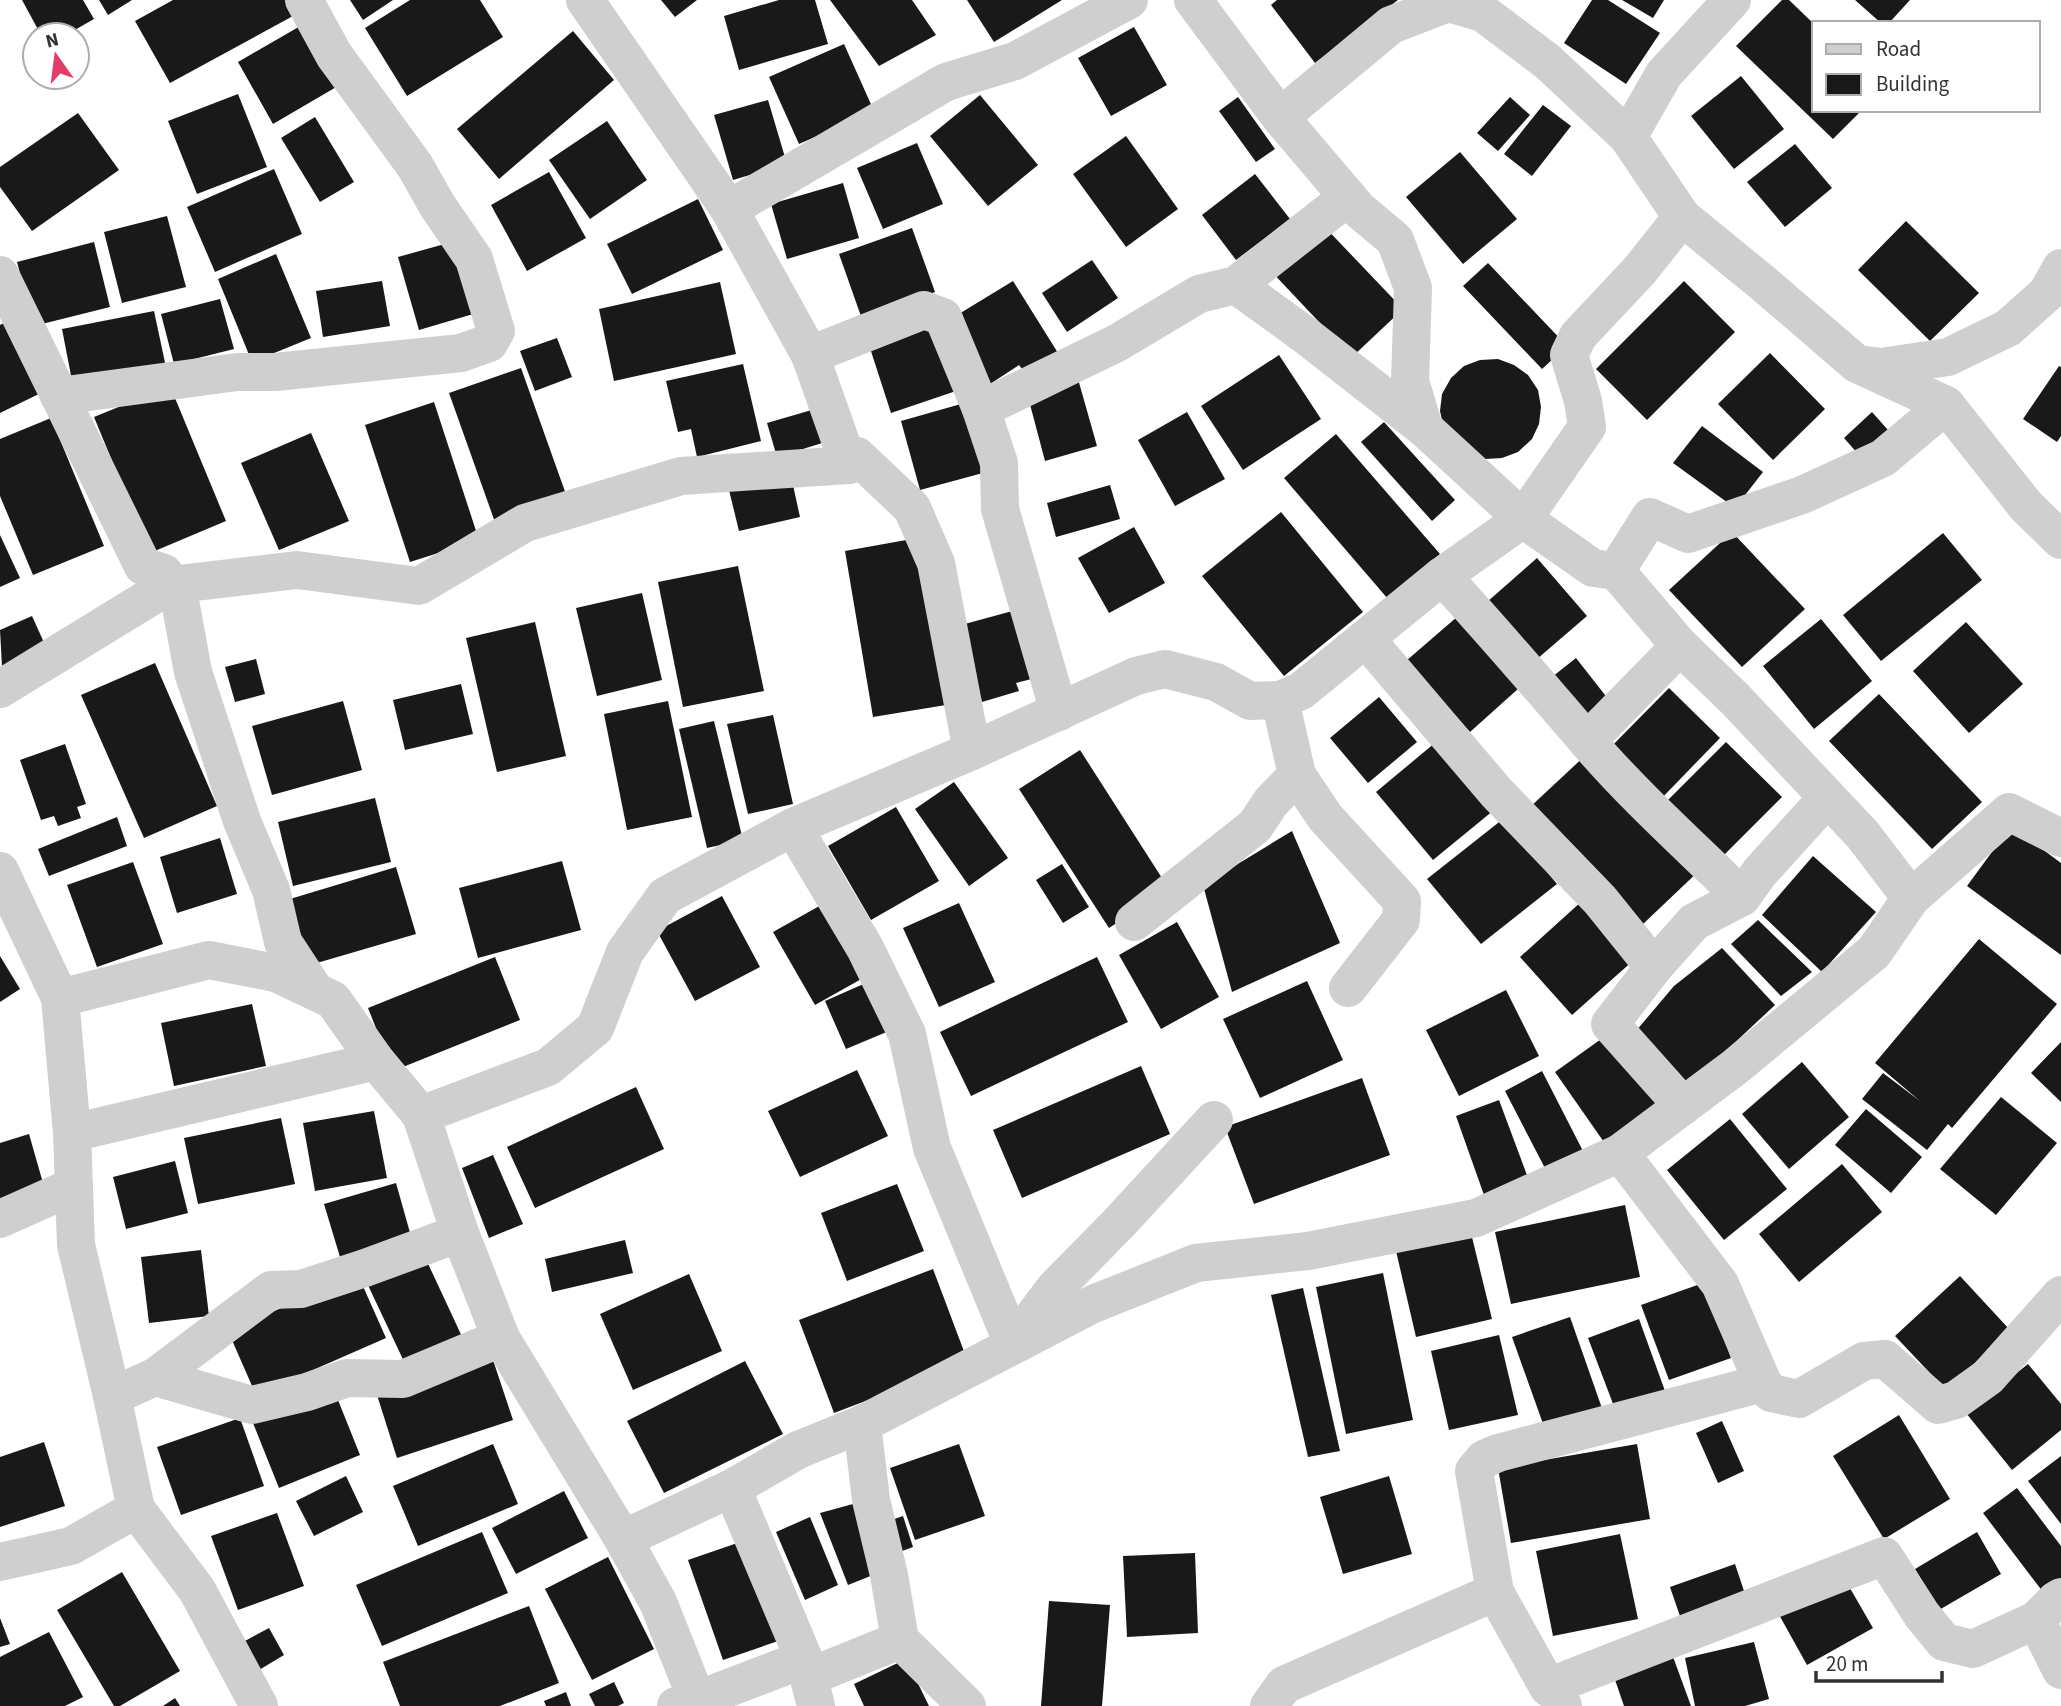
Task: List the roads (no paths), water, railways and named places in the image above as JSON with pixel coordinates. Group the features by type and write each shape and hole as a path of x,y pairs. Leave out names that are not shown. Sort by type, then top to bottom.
{"street":[{"path":"59,396 237,372 275,372 461,353 489,344 496,331 474,259 437,205 415,166 334,55 304,0"},
{"path":"584,0 729,209 810,355 849,465"},
{"path":"729,209 946,82 1015,61 1129,0"},
{"path":"1193,0 1280,117 1358,209 1395,240 1413,288 1410,381 1424,428"},
{"path":"1628,137 1664,74 1732,0"},
{"path":"1280,117 1391,25 1448,3 1483,13 1548,62 1628,137 1682,217 1857,364 1946,405 2026,506 2061,540"},
{"path":"981,409 1117,343 1199,294 1236,285 1348,197"},
{"path":"421,1115 548,1067 595,1028 625,952 665,896 793,827 972,751 1136,676 1165,669 1216,682 1251,701 1280,700 1301,691 1442,576 1522,519 1587,427 1583,401 1569,355 1578,336 1640,271 1682,217"},
{"path":"1857,364 1881,368 1948,357 2008,328 2047,293 2061,268"},
{"path":"0,275 142,566 164,573 181,606 193,671 242,821 271,890 283,943 315,991"},
{"path":"1236,285 1424,428 1522,519 1593,568 1616,570 1680,646 1735,699 1863,835 1911,898"},
{"path":"810,355 924,310 943,317 981,409 999,463 1000,509 1059,712"},
{"path":"1616,570 1650,517 1688,534 1802,495 1883,458 1946,405"},
{"path":"0,689 170,585 297,570 419,586 526,523 681,476 849,465 857,456 912,508 936,563 972,751"},
{"path":"1442,576 1634,792 1742,897"},
{"path":"1366,639 1496,792 1600,900 1654,967"},
{"path":"1587,741 1680,646"},
{"path":"1280,700 1297,775 1325,817 1402,901 1401,920 1348,988"},
{"path":"1134,922 1255,826 1271,802 1297,775"},
{"path":"1683,1106 1610,1024 1654,967 1694,922 1742,897 1760,872 1827,798"},
{"path":"623,1539 732,1488 798,1450 862,1424 1093,1304 1196,1264 1308,1251 1476,1218 1620,1153 1735,1067 1874,951 1911,898 2009,812 2061,838"},
{"path":"793,827 865,948 907,1034 932,1147 1013,1344"},
{"path":"0,871 60,998 72,1133 76,1245 136,1509 197,1590 259,1706"},
{"path":"60,998 209,960 276,973 333,1000 376,1061 421,1115 460,1233 501,1338 623,1539 658,1602 687,1703 810,1681 900,1640"},
{"path":"72,1133 376,1061"},
{"path":"1013,1344 1055,1288 1214,1121"},
{"path":"1620,1153 1720,1284 1763,1383 1772,1393 1799,1399 1864,1361 1885,1359 1938,1405 1956,1400 1988,1377 2061,1296"},
{"path":"0,1219 74,1186"},
{"path":"112,1396 155,1377 271,1290 301,1289 460,1233"},
{"path":"155,1377 252,1405 307,1392 347,1378 403,1379 501,1338"},
{"path":"1763,1383 1498,1452 1483,1459 1474,1471 1495,1592 1556,1696 1884,1556 1944,1642 1973,1648 2049,1609 2061,1670"},
{"path":"862,1424 871,1500 889,1575 900,1640 967,1706"},
{"path":"732,1488 810,1681"},
{"path":"0,1562 71,1546 136,1509"},
{"path":"1269,1706 1284,1685 1495,1592"}]}
